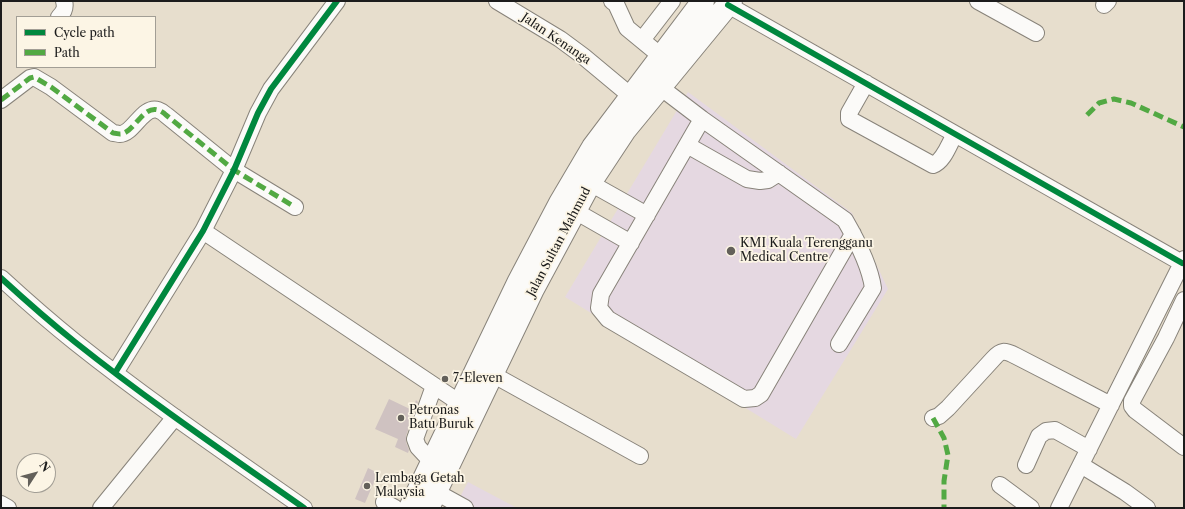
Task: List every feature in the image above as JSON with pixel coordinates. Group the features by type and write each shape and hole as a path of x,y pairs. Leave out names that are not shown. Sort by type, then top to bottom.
{"highway":[{"name":"Jalan Sultan Mahmud","path":"410,508 519,281 560,203 593,147 702,1"},
{"name":"Jalan Sultan Mahmud","path":"432,500 533,289 590,183 625,130 729,3"}],"street":[{"path":"60,16 64,11 64,1"},
{"name":"Jalan Kenanga","path":"497,1 560,39 631,96"},
{"path":"612,1 616,4 627,28 661,56"},
{"path":"642,40 672,1"},
{"path":"978,1 1036,33"},
{"path":"115,373 203,231 234,170 258,113 271,89 333,3"},
{"path":"729,3 955,134 1183,261 1059,508"},
{"path":"1,100 27,73 51,87 113,133 125,133 148,111 153,109 158,110 166,114 234,170 295,207"},
{"path":"866,83 849,113 849,118 933,165 940,160 955,134"},
{"path":"660,86 702,119 845,220 853,234 872,278 873,288 839,344"},
{"path":"702,119 601,294 599,308 608,319 744,399 754,398 760,394 853,234"},
{"path":"687,144 747,179 760,181 768,180 779,173"},
{"path":"590,183 646,215"},
{"path":"575,211 630,243"},
{"path":"203,231 460,403"},
{"path":"2,283 74,342 115,373 304,508"},
{"path":"1184,300 1166,338 1132,401 1132,406 1135,410 1184,447"},
{"path":"1150,327 1166,338"},
{"path":"933,418 939,416 948,408 993,359 999,353 1003,352 1008,352 1111,405"},
{"path":"492,374 640,456"},
{"path":"432,462 418,447 416,439 434,386"},
{"path":"106,506 175,417"},
{"path":"1026,465 1039,436 1046,431 1055,430 1089,449"},
{"path":"1080,465 1125,492 1147,508"},
{"path":"1000,485 1031,508"},
{"path":"432,500 465,508"},
{"path":"1,504 8,508"}],"shaded area":[{"name":"KMI Kuala Terengganu Medical Centre","path":"688,92 852,213 888,289 796,439 565,297"},
{"path":"468,482 517,508 454,508"}],"building":[{"path":"389,399 412,410 416,400 418,402 406,436 406,442 409,450 408,453 395,447 398,439 375,429"},
{"name":"Lembaga Getah Malaysia","path":"368,468 378,473 365,503 355,499"}],"marked path":[{"path":"1,100 30,78 34,77 51,87 113,133 119,134 125,133 129,130 143,115 148,112 153,110 161,111 234,170 295,207"},
{"path":"1087,115 1099,103 1114,99 1131,103 1184,127"},
{"path":"933,418 944,438 948,455 944,481 944,508"}],"cycle path":[{"path":"115,373 203,231 234,170 258,113 271,89 337,1"},
{"path":"728,5 1182,263"},
{"path":"1,278 56,327 103,364 188,427 304,508"}],"place":[{"name":"KMI Kuala Terengganu Medical Centre","path":"731,251"},
{"name":"7-Eleven","path":"445,379"},
{"name":"Petronas Batu Buruk","path":"401,418"},
{"name":"Lembaga Getah Malaysia","path":"367,486"}]}
